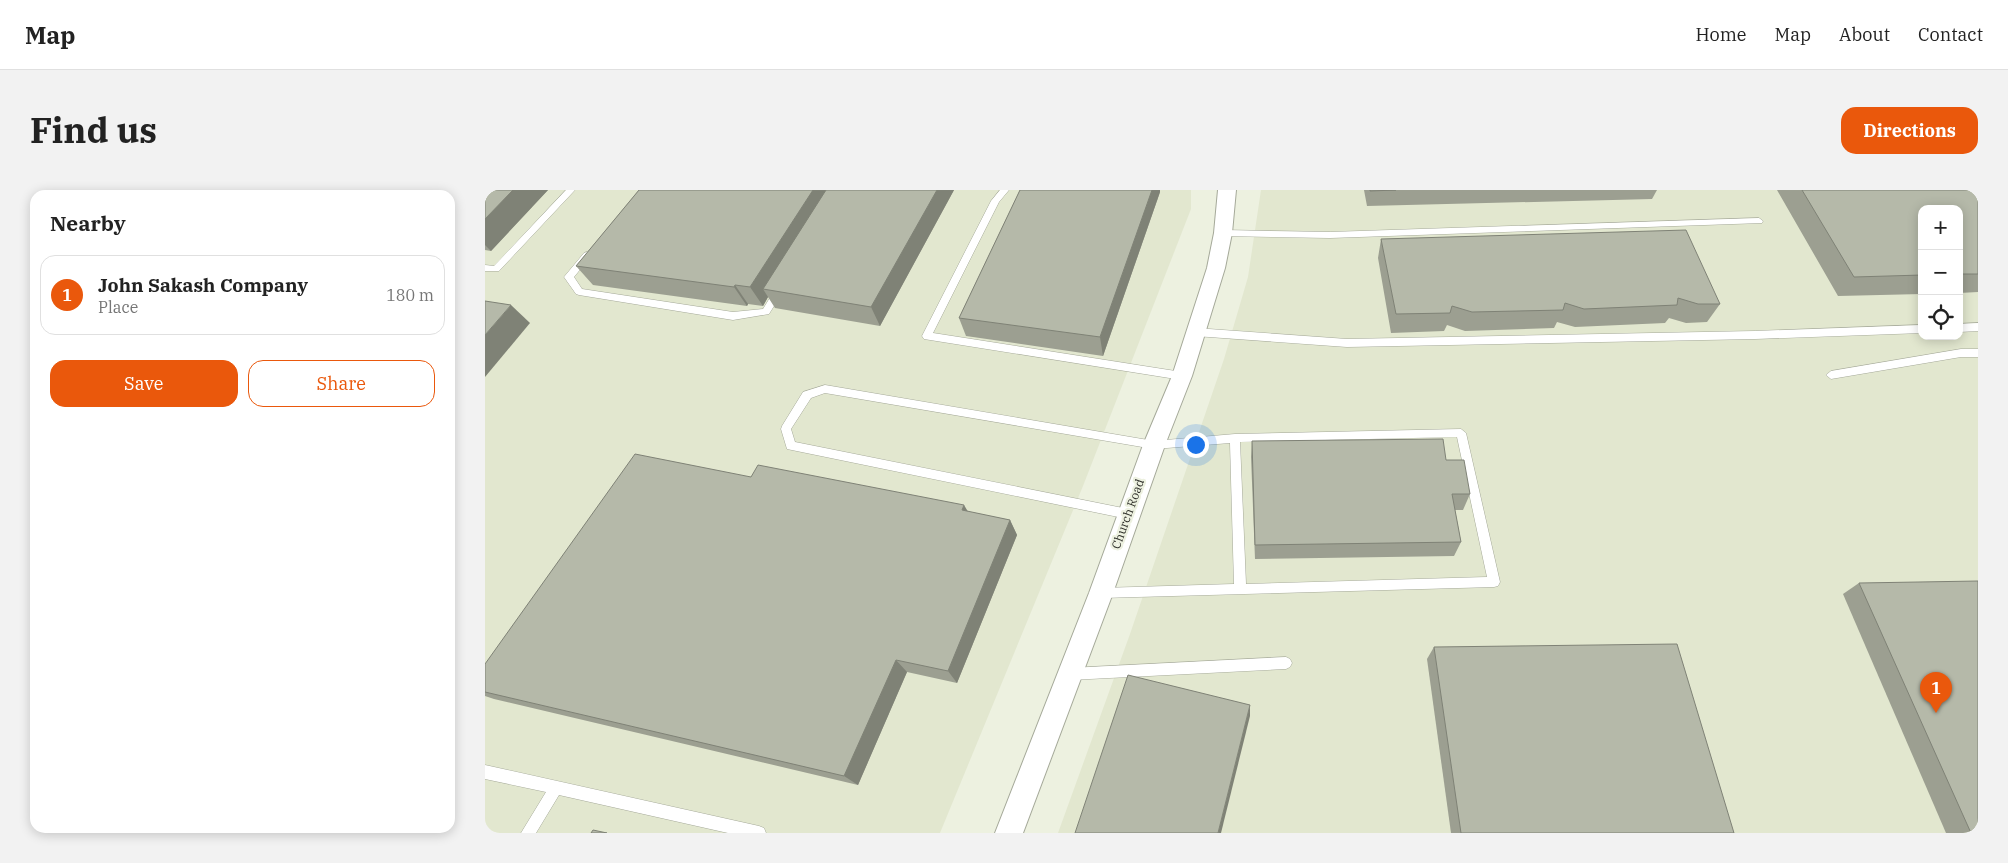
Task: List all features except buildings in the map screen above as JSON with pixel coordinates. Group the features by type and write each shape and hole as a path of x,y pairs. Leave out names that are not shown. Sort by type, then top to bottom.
{"street":[{"name":"Church Road","path":"1009,833 1101,593 1154,445 1182,376 1216,268 1223,233 1227,190"}],"lane":[{"path":"485,268 496,270 571,190"},
{"path":"994,190 995,201"},
{"path":"1005,190 995,201 927,336 1182,376"},
{"path":"1223,233 1330,234 1759,221"},
{"path":"593,248 569,277 579,292 733,316 766,312 786,279"},
{"path":"1963,328 1978,327"},
{"path":"1195,332 1347,343 1755,335 1918,329"},
{"path":"1831,375 1961,353 1978,353"},
{"path":"1101,593 1495,582 1461,433 1235,438 1154,445 825,389 807,395 785,429 791,446 1128,514"},
{"path":"1235,438 1241,590"},
{"path":"1070,674 1286,663"},
{"path":"485,772 759,833"},
{"path":"528,833 556,788"}],"shaded area":[{"path":"485,190 1191,190 1191,209 1083,486 940,833 485,833"},
{"path":"1261,190 1978,190 1978,833 1058,833 1130,634 1224,359 1248,277"}],"place":[{"name":"John Sakash Company","path":"1936,713"}]}
